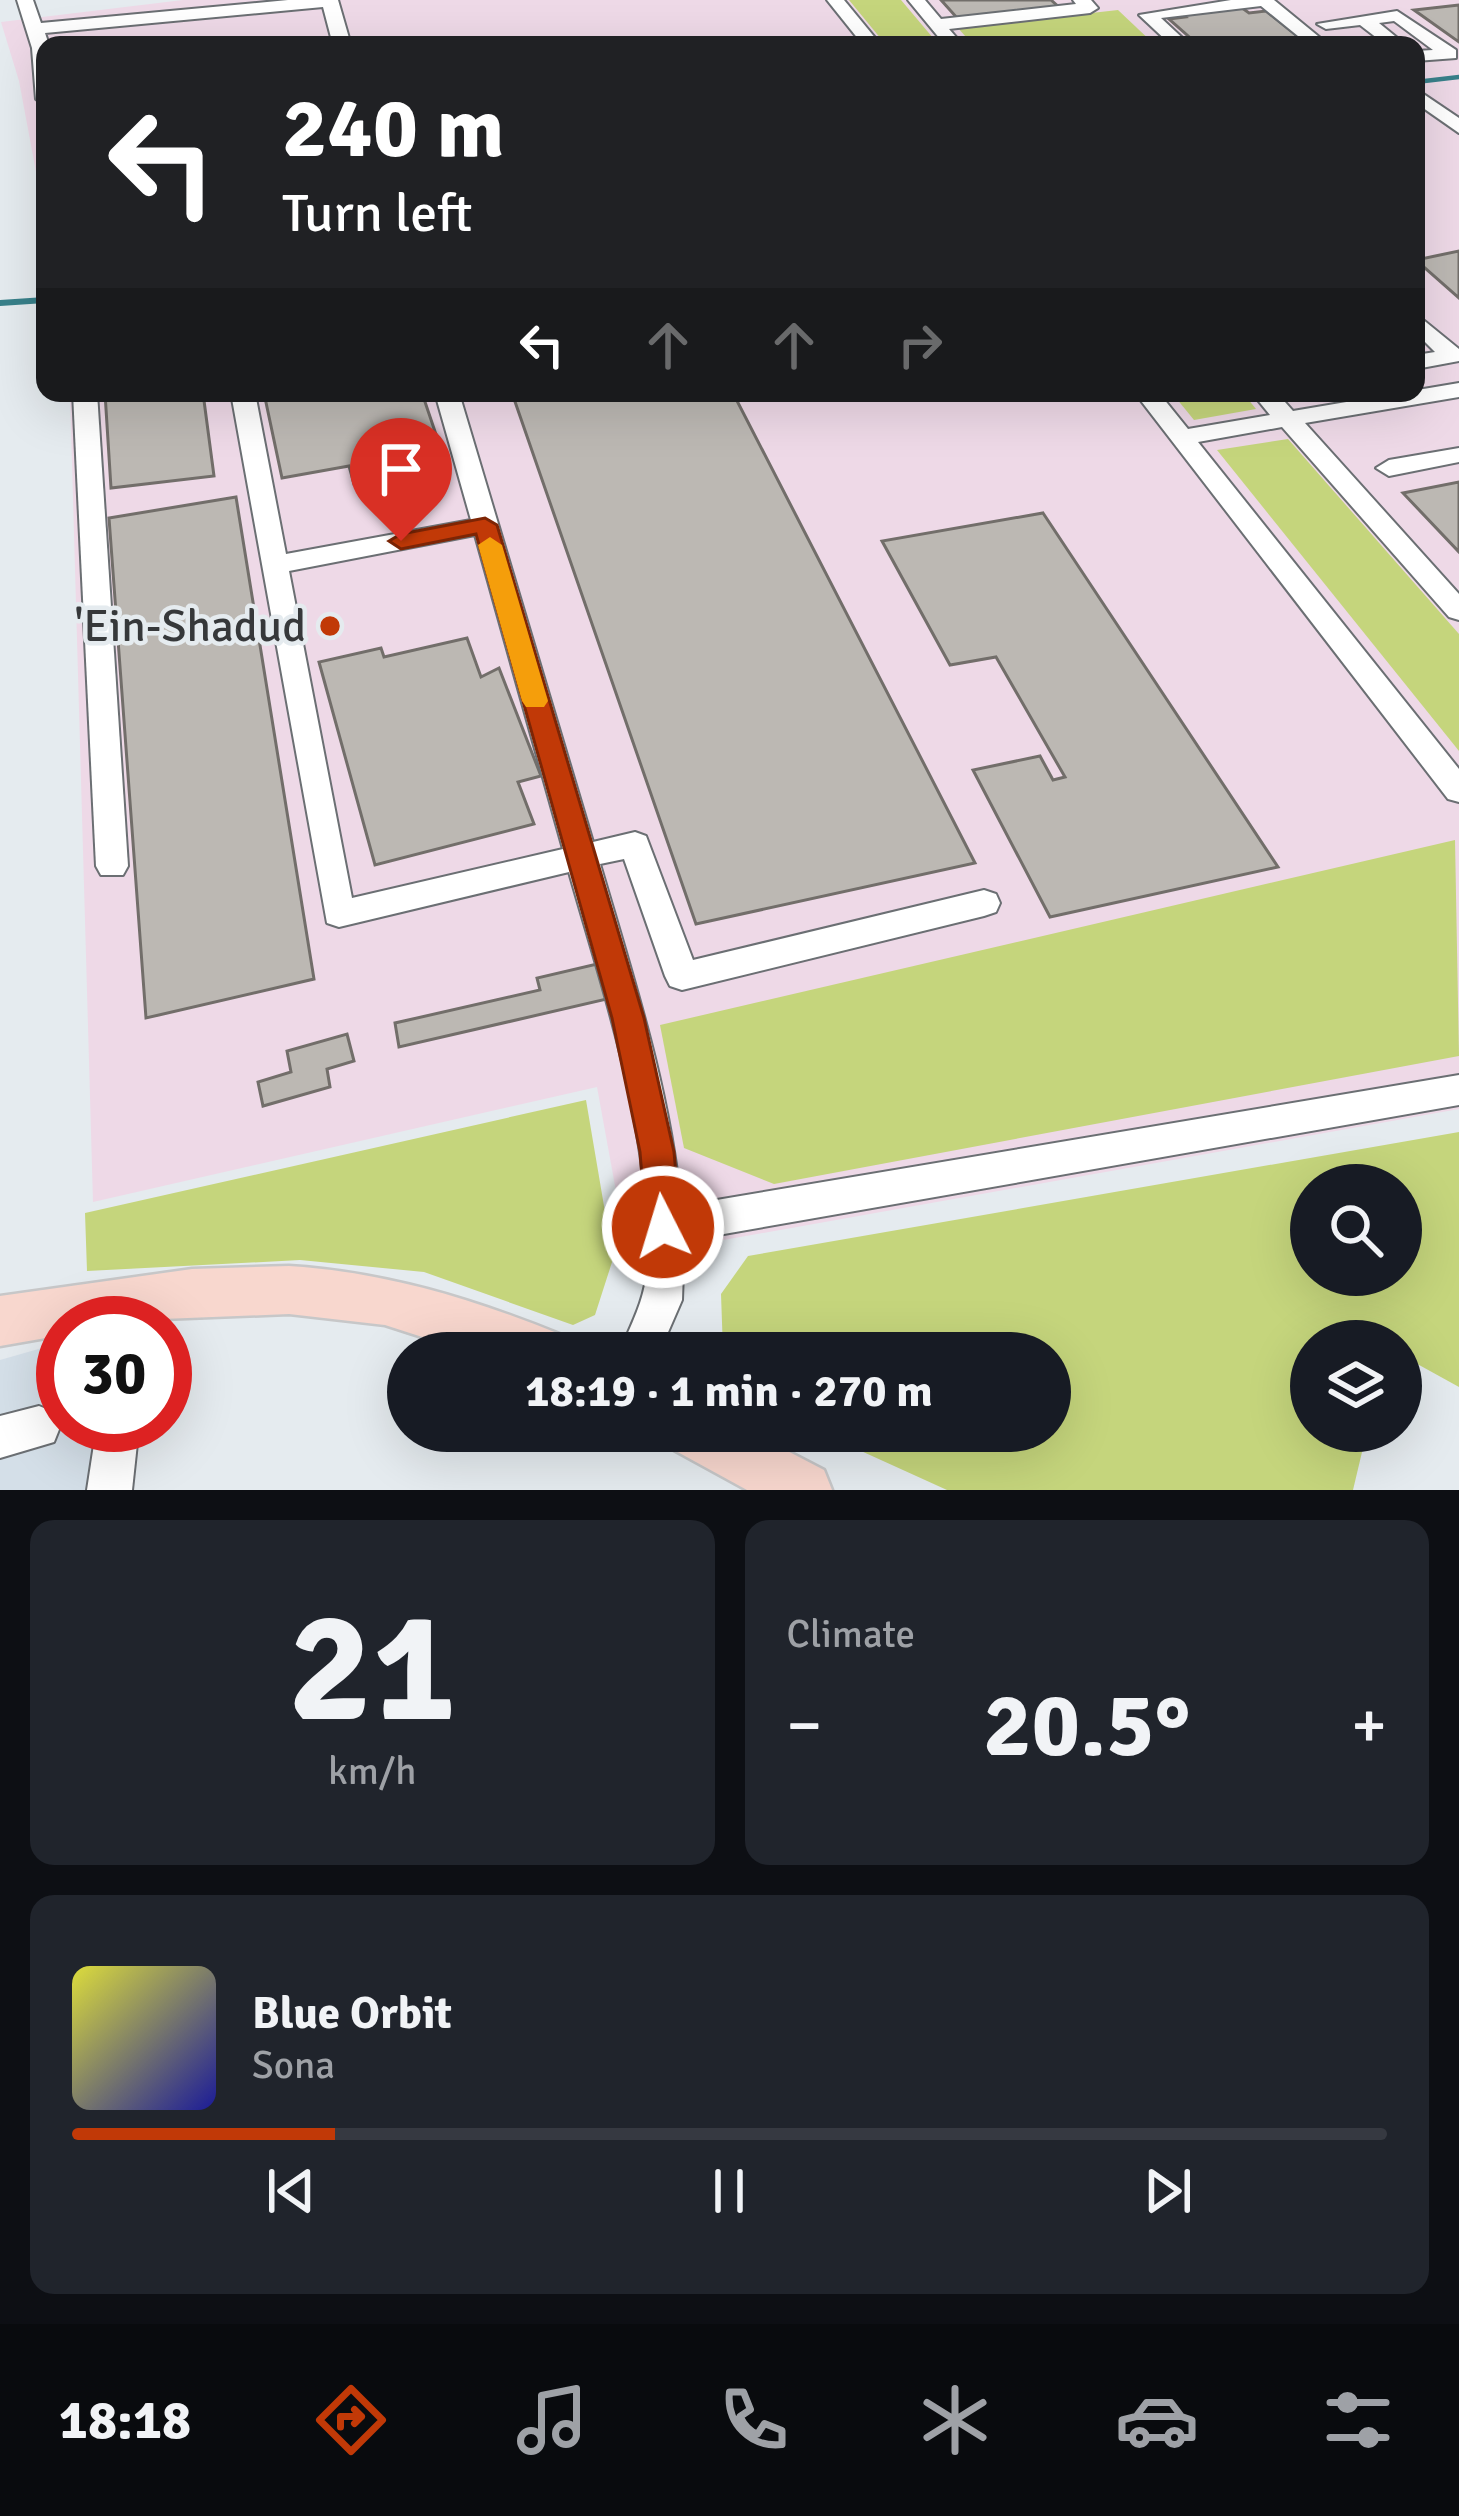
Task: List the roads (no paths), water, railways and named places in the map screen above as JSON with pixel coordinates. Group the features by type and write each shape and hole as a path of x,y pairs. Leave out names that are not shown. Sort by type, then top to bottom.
{"main road":[{"path":"192,1296 222,1291 306,1291 386,1302 478,1332"},
{"path":"0,1322 36,1318"},
{"path":"0,1331 36,1324"},
{"path":"733,1452 804,1490"}],"street":[{"path":"25,0 38,36"},
{"path":"836,0 865,36"},
{"path":"916,0 946,36"},
{"path":"937,25 1090,8 1081,0"},
{"path":"1132,4 1163,0"},
{"path":"1295,0 1341,36"},
{"path":"37,29 330,1 340,36"},
{"path":"1171,36 1147,14 1265,1 1309,36"},
{"path":"1326,24 1396,16 1424,36"},
{"path":"1362,19 1385,36"},
{"path":"1425,36 1450,54 1425,55"},
{"path":"1425,70 1459,65"},
{"path":"1425,101 1459,127"},
{"path":"1425,330 1453,356 1425,361"},
{"path":"1425,396 1459,390"},
{"path":"86,402 112,866"},
{"path":"245,402 339,914 635,844 682,976 984,903"},
{"path":"451,402 628,1018 657,1152 662,1300 648,1332"},
{"path":"1154,402 1459,790"},
{"path":"1272,402 1459,611"},
{"path":"1181,437 1385,402"},
{"path":"1389,468 1459,455"},
{"path":"275,566 485,525"},
{"path":"663,1227 1459,1090"},
{"path":"109,1490 116,1452"}],"waterway":[{"path":"1425,81 1459,77"},
{"path":"0,303 36,301"}],"place":[{"name":"'Ein-Shadud","path":"330,626"}]}
